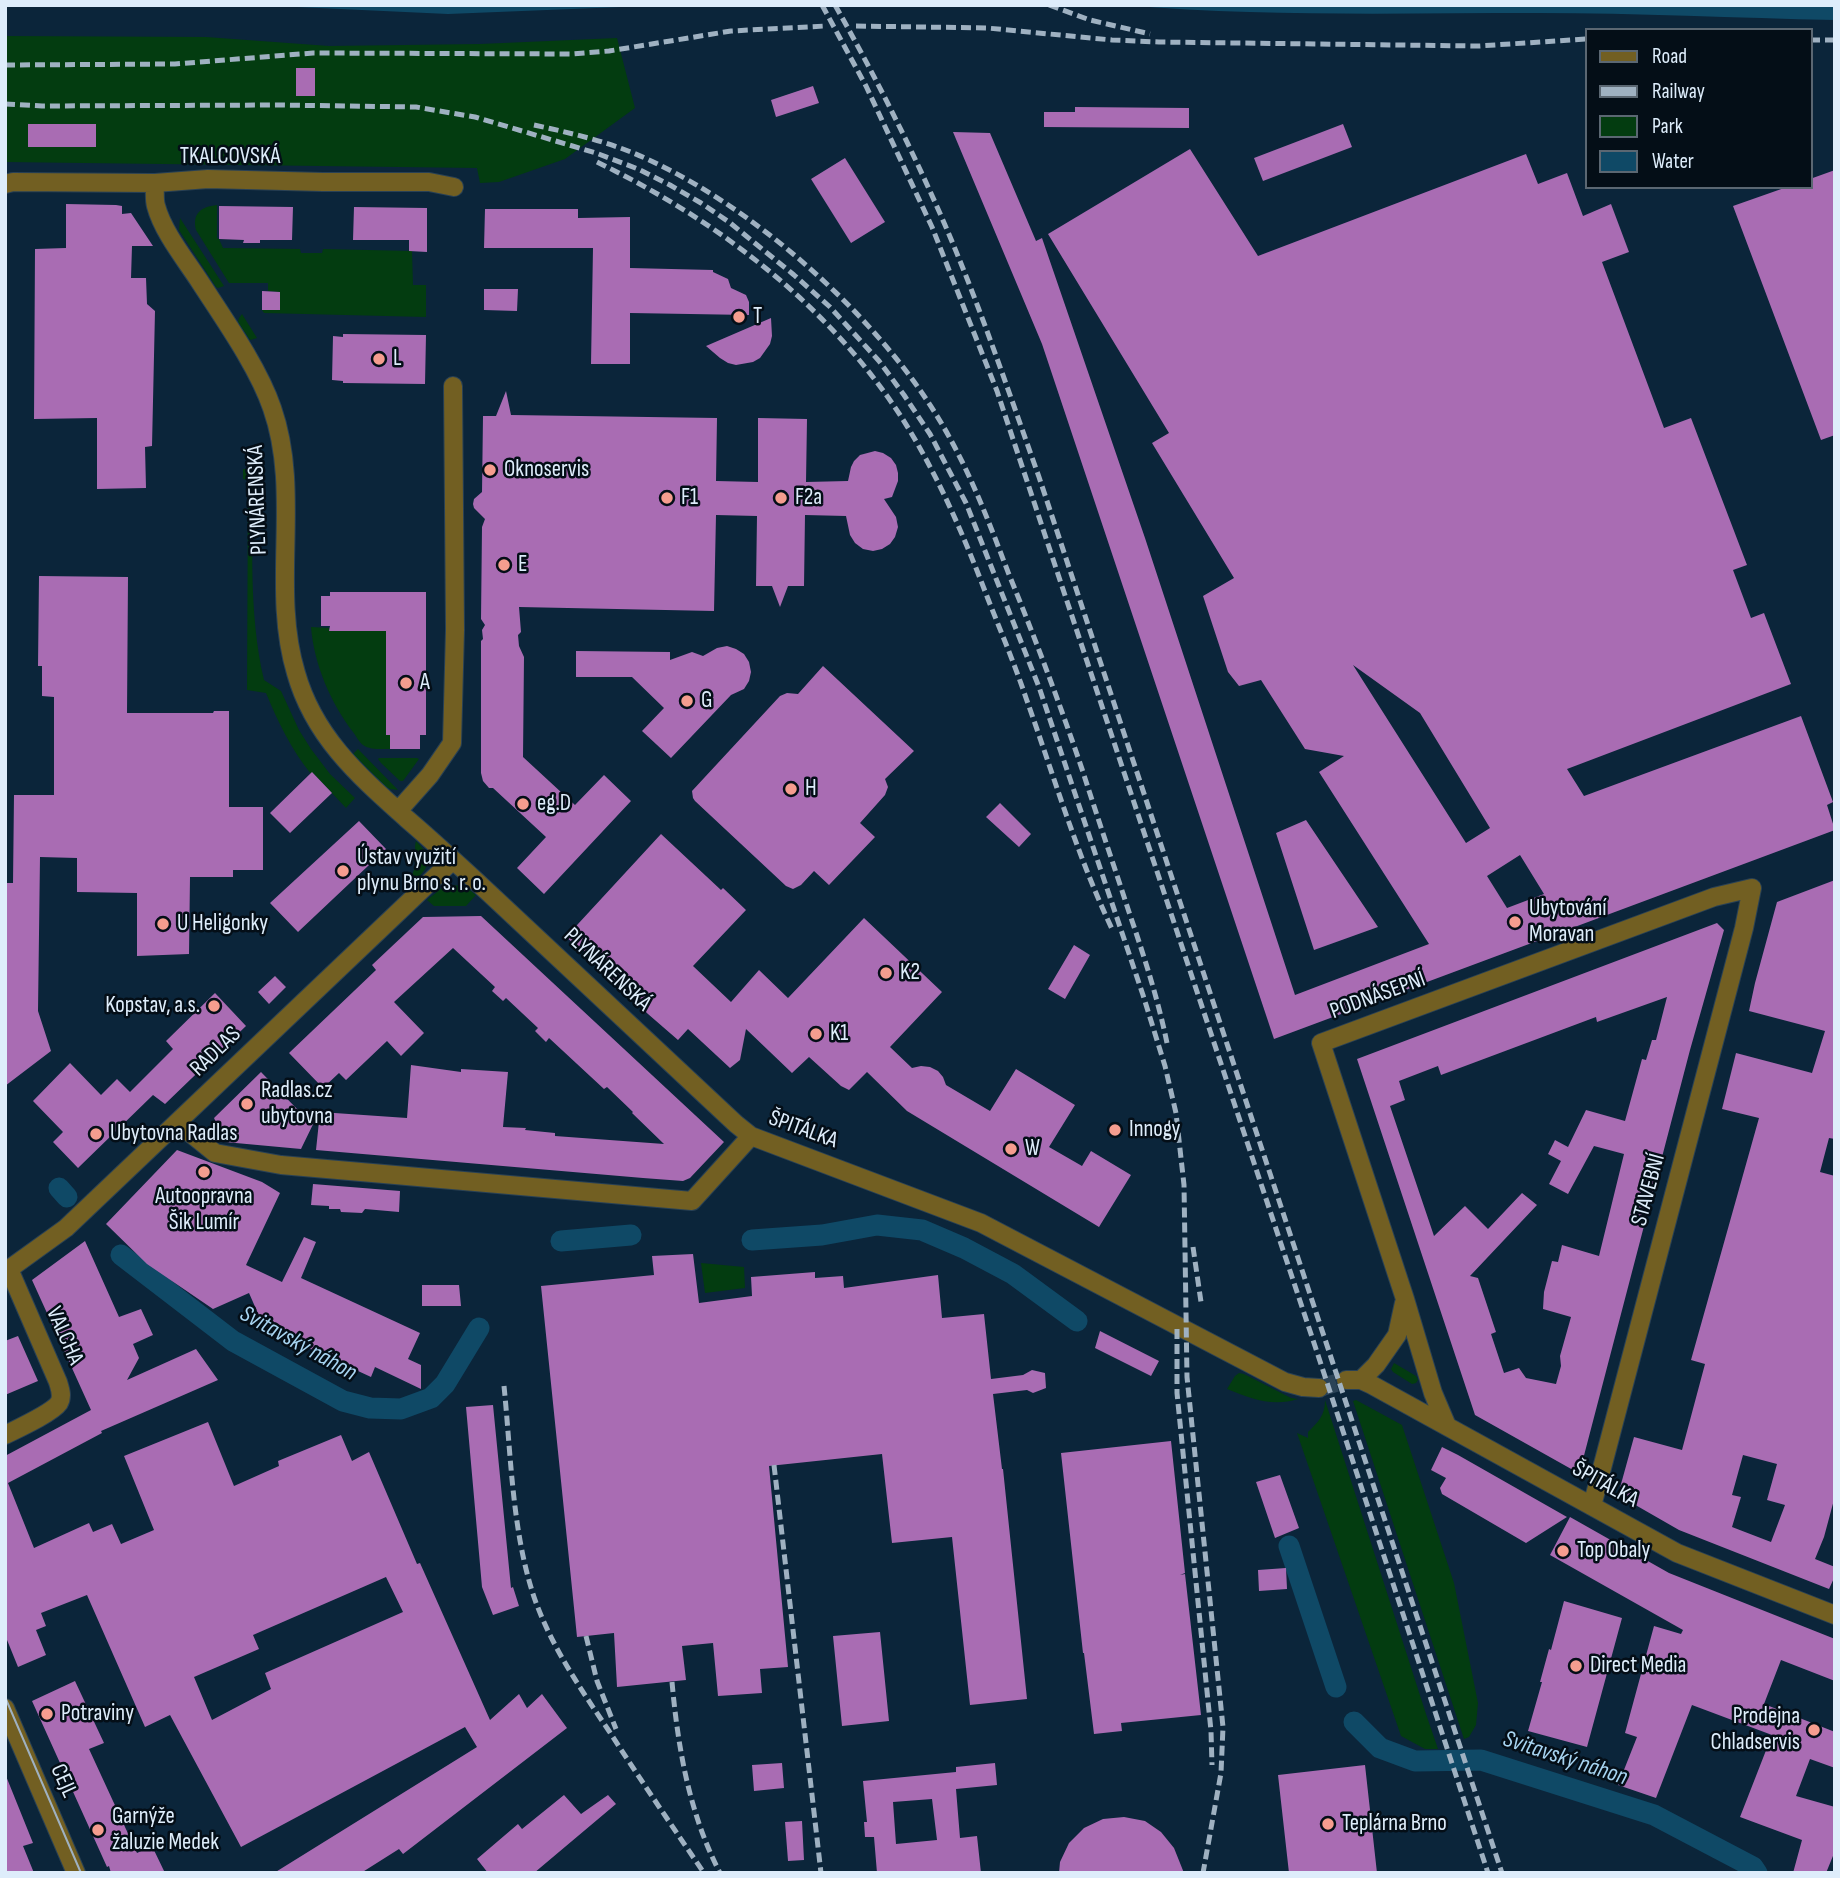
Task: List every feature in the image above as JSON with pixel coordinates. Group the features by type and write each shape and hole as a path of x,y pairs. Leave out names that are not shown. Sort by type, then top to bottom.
{"street":[{"name":"TKALCOVSKÁ","path":"5,184 28,181 155,183 208,179 429,182 454,187"},
{"name":"PLYNÁRENSKÁ","path":"155,183 156,205 170,236 257,374 280,434 285,479 284,597 287,629 296,674 314,720 358,774 751,1136"},
{"path":"398,811 430,775 452,743 453,386"},
{"name":"RADLAS","path":"7,1270 66,1228 453,860"},
{"name":"PODNÁSEPNÍ","path":"1447,1426 1433,1393 1321,1044 1714,897 1752,888"},
{"name":"STAVEBNÍ","path":"1592,1506 1744,928 1752,888"},
{"name":"ŠPITÁLKA","path":"178,1123 215,1153 281,1165 692,1201 751,1136 981,1223 1285,1382 1319,1388"},
{"name":"VALCHA","path":"5,1436 51,1410 59,1403 61,1394 58,1381 7,1270"},
{"name":"ŠPITÁLKA","path":"1405,1299 1397,1335 1376,1365 1353,1380 1372,1385 1677,1553 1835,1615"},
{"name":"CEJL","path":"5,1708 76,1873"}],"green space":[{"path":"5,36 206,37 329,46 480,44 617,38 635,108 565,159 499,182 480,183 477,168 5,162"},
{"path":"217,205 217,238 223,248 300,249 301,253 322,253 323,249 412,251 413,285 426,285 426,317 264,313 262,310 280,310 280,292 268,291 268,283 229,283 196,230 195,219 199,212 206,207"},
{"path":"180,218 224,286 216,287 179,230"},
{"path":"242,314 257,338 250,340 238,322"},
{"path":"243,469 253,469 253,601 264,680 281,691 311,749 330,774 355,798 346,808 304,765 266,693 247,690 248,480 243,479"},
{"path":"311,627 329,628 330,631 386,631 386,735 390,735 390,749 363,745 345,721 320,669"},
{"path":"358,749 398,790 386,787 353,754"},
{"path":"379,758 419,759 403,781 400,781"},
{"path":"416,841 426,853 428,863 412,884 409,881 415,864"},
{"path":"443,887 464,887 476,895 466,906 434,906 427,900"},
{"path":"701,1263 744,1267 745,1288 705,1293"},
{"path":"1394,1363 1416,1376 1416,1383 1412,1384 1393,1372 1391,1369"},
{"path":"1239,1373 1298,1399 1271,1402 1253,1399 1227,1389"},
{"path":"1325,1400 1438,1749 1425,1749 1401,1736 1297,1433 1308,1438 1308,1432 1322,1415"},
{"path":"1356,1400 1402,1425 1454,1583 1478,1703 1476,1725 1469,1737 1464,1739 1353,1401"}],"water":[{"path":"254,5 671,5 448,14"},
{"path":"1125,5 1835,5 1835,20 1575,13 1280,13"}],"building":[{"path":"296,68 315,68 315,96 296,96"},
{"path":"813,86 819,103 776,117 771,100"},
{"path":"1075,107 1189,108 1189,128 1044,127 1044,112 1075,112"},
{"path":"28,124 96,124 96,147 28,147"},
{"path":"1343,124 1352,147 1263,181 1254,158"},
{"path":"953,132 990,133 1036,241 1042,238 1145,538 1295,995 1429,944 1319,772 1344,756 1305,749 1261,680 1239,686 1228,672 1203,596 1234,578 1152,443 1169,433 1048,234 1190,149 1258,256 1526,154 1538,184 1567,173 1583,216 1611,204 1629,252 1602,262 1664,428 1691,418 1747,565 1733,570 1751,618 1764,613 1791,684 1567,769 1584,796 1801,716 1833,802 1827,805 1835,830 1274,1039 1042,344","holes":["1353,665 1420,713 1490,828 1466,843","1520,855 1544,894 1507,908 1487,876"]},
{"path":"845,158 885,222 851,243 811,179"},
{"path":"1835,170 1835,435 1821,440 1733,206 1781,189 1812,189 1812,178"},
{"path":"66,204 122,206 122,214 131,213 153,246 132,246 131,278 146,278 147,304 155,311 152,446 145,447 146,488 97,489 97,418 34,419 35,249 66,248"},
{"path":"219,206 293,207 292,240 243,243 244,240 219,239"},
{"path":"354,207 427,208 427,252 409,251 409,240 353,240"},
{"path":"485,209 578,209 578,218 630,217 630,268 713,270 728,279 731,288 746,295 749,315 630,313 630,364 591,364 593,248 484,248"},
{"path":"484,289 518,289 517,311 484,310"},
{"path":"262,291 280,292 280,310 262,310"},
{"path":"771,318 770,344 760,358 753,362 736,365 728,363 706,346"},
{"name":"L","path":"343,334 426,335 425,384 343,383 332,380 333,336 343,337"},
{"path":"506,391 511,415 717,418 716,481 758,482 758,418 807,419 806,482 848,481 854,461 860,455 875,451 891,458 898,473 892,497 884,499 896,517 898,527 890,544 882,549 863,549 855,543 850,535 846,516 805,515 804,586 788,586 780,607 772,586 756,586 757,516 716,515 714,611 519,607 519,646 524,657 523,757 575,805 604,775 631,801 544,894 517,868 546,837 493,788 489,788 481,773 481,641 485,625 481,619 482,527 485,519 473,504 474,499 482,492 483,416 496,416"},
{"path":"39,576 128,577 127,713 229,711 229,807 263,807 263,870 233,870 233,877 190,877 189,954 137,956 137,893 77,892 77,858 40,857 38,1011 51,1051 5,1086 5,883 13,883 14,795 54,795 54,697 42,696 42,666 38,666"},
{"name":"A","path":"330,592 426,592 426,735 420,735 420,749 390,749 390,735 386,735 386,631 329,631 330,626 321,626 321,596 330,596"},
{"name":"G","path":"727,646 744,654 751,672 749,681 744,689 731,695 671,758 642,731 664,708 632,677 576,677 576,651 670,652 670,660 692,652 703,656"},
{"name":"H","path":"823,666 914,751 885,779 888,787 885,795 860,823 875,837 829,885 814,871 801,885 793,889 786,886 695,801 692,791 780,696 787,693 798,694"},
{"path":"312,772 332,793 290,833 270,813"},
{"path":"1000,803 1031,834 1019,847 986,817"},
{"path":"1306,820 1378,927 1314,950 1276,833"},
{"path":"359,821 386,849 298,932 270,903"},
{"path":"661,834 746,910 693,966 731,1002 759,970 788,998 864,918 942,992 890,1047 912,1068 930,1067 938,1071 946,1085 990,1111 1016,1069 1075,1105 1049,1147 1082,1166 1091,1151 1131,1175 1099,1227 907,1111 867,1072 849,1090 809,1057 792,1073 746,1029 740,1060 730,1068 688,1029 678,1040 648,1014 582,949 566,937"},
{"path":"1835,880 1835,1139 1829,1138 1820,1172 1835,1176 1835,1496 1815,1559 1835,1567 1835,1576 1829,1589 1679,1530 1618,1495 1634,1437 1682,1450 1705,1364 1691,1360 1759,1118 1722,1109 1736,1053 1812,1073 1825,1031 1749,1011 1777,902","holes":["1743,1455 1777,1464 1767,1500 1785,1505 1771,1542 1732,1527 1741,1497 1732,1495"]},
{"path":"481,916 724,1142 690,1178 683,1181 316,1150 320,1112 407,1118 411,1065 461,1072 461,1069 508,1072 503,1127 555,1133 555,1136 664,1144 607,1087 604,1089 549,1038 546,1042 535,1031 538,1028 506,998 503,1001 492,991 495,987 453,948 394,1002 424,1033 401,1056 387,1041 346,1080 339,1073 323,1088 289,1053 376,970 372,965 423,917"},
{"path":"1717,923 1724,930 1581,1467 1573,1470 1475,1415 1357,1059","holes":["1667,997 1656,1040 1652,1040 1646,1060 1642,1059 1625,1121 1586,1110 1568,1147 1555,1140 1548,1154 1561,1161 1549,1184 1568,1194 1594,1146 1624,1154 1599,1256 1562,1245 1558,1262 1552,1261 1544,1292 1543,1309 1571,1317 1560,1356 1561,1366 1556,1384 1526,1378 1519,1368 1504,1373 1491,1334 1496,1332 1478,1278 1470,1276 1537,1205 1522,1193 1488,1229 1465,1206 1434,1236 1390,1106 1405,1100 1399,1081 1438,1066 1441,1075 1596,1017 1597,1022"]},
{"path":"1074,945 1090,955 1065,999 1048,989"},
{"path":"275,976 286,987 269,1004 258,992"},
{"path":"215,993 246,1026 165,1104 153,1095 78,1168 53,1142 63,1132 33,1101 70,1063 101,1095 117,1079 130,1092 173,1049 166,1041"},
{"path":"261,1072 298,1110 319,1112 301,1149 225,1142 214,1118"},
{"path":"177,1150 262,1182 280,1193 246,1265 282,1282 304,1237 316,1242 301,1278 420,1333 408,1359 421,1365 421,1389 375,1367 371,1377 265,1328 268,1321 260,1318 249,1293 213,1309 147,1264 106,1224"},
{"path":"313,1184 400,1191 399,1212 365,1209 362,1213 341,1212 340,1209 329,1209 329,1206 311,1205"},
{"path":"85,1241 119,1317 141,1309 153,1335 133,1344 139,1358 127,1380 196,1349 218,1380 101,1431 102,1433 8,1483 34,1548 89,1523 93,1532 112,1524 121,1544 154,1530 124,1456 208,1422 234,1486 279,1466 278,1461 341,1435 352,1461 369,1452 417,1564 420,1563 490,1720 519,1694 527,1708 542,1694 567,1728 403,1854 399,1849 361,1873 274,1873 477,1747 465,1727 241,1847 170,1715 145,1727 87,1595 41,1613 46,1626 36,1630 46,1655 18,1667 5,1635 5,1456 91,1410 32,1280","holes":["386,1577 403,1612 265,1673 271,1689 212,1720 194,1677 259,1649 253,1635"]},
{"path":"693,1254 699,1303 752,1296 751,1277 815,1272 815,1278 843,1276 844,1288 938,1275 942,1318 984,1314 991,1379 1023,1375 1032,1370 1045,1373 1046,1388 1033,1393 1027,1390 993,1394 1027,1699 970,1705 952,1537 892,1543 882,1454 769,1466 788,1667 760,1669 762,1693 718,1696 713,1643 682,1646 686,1680 617,1687 614,1633 577,1637 541,1286 654,1275 652,1256"},
{"path":"422,1285 459,1285 461,1306 422,1306"},
{"path":"1100,1331 1159,1361 1151,1376 1095,1348"},
{"path":"18,1336 38,1381 5,1395 5,1341"},
{"path":"493,1405 511,1588 513,1587 519,1606 493,1615 482,1587 466,1407"},
{"path":"1171,1441 1185,1573 1180,1575 1185,1574 1201,1715 1121,1723 1122,1731 1094,1734 1061,1453"},
{"path":"1442,1447 1567,1517 1526,1543 1442,1494 1440,1488 1446,1478 1431,1470"},
{"path":"1280,1475 1299,1528 1275,1538 1256,1482"},
{"path":"1570,1517 1669,1573 1835,1639 1835,1681 1781,1660 1764,1704 1835,1732 1835,1768 1810,1759 1796,1796 1835,1807 1835,1851 1826,1873 1793,1873 1802,1840 1740,1817 1772,1735 1692,1705 1656,1798 1618,1785 1637,1737 1625,1733 1654,1626 1681,1634 1683,1630 1550,1555"},
{"path":"1286,1568 1287,1589 1259,1591 1258,1570"},
{"name":"Direct Media","path":"1564,1601 1622,1618 1587,1747 1528,1731"},
{"path":"880,1632 889,1721 842,1726 833,1636"},
{"path":"75,1681 104,1743 89,1749 137,1853 152,1846 165,1873 111,1873 109,1866 107,1867 32,1701"},
{"path":"782,1763 784,1788 754,1791 752,1765"},
{"path":"995,1763 997,1785 956,1789 960,1838 977,1836 981,1873 877,1873 874,1837 865,1837 864,1822 867,1822 863,1781 956,1772 956,1767","holes":["932,1799 937,1840 896,1844 893,1802"]},
{"name":"Teplárna Brno","path":"1365,1765 1377,1873 1289,1873 1278,1775"},
{"path":"6,1776 33,1843 23,1846 34,1873 5,1873"},
{"path":"564,1795 581,1814 608,1795 616,1804 534,1873 488,1873 477,1859 518,1824 522,1829"},
{"path":"1124,1817 1145,1821 1161,1832 1174,1848 1184,1873 1059,1873 1060,1862 1069,1843 1084,1828 1103,1819"},
{"path":"802,1821 804,1860 788,1861 785,1822"}],"waterway":[{"name":"Svitavský náhon","path":"59,1188 67,1197"},
{"name":"Svitavský náhon","path":"752,1240 822,1235 877,1225 922,1230 1013,1274 1077,1321"},
{"name":"Svitavský náhon","path":"561,1241 631,1235"},
{"name":"Svitavský náhon","path":"121,1255 233,1341 343,1401 370,1408 401,1409 431,1398 445,1384 479,1328"},
{"name":"Svitavský náhon","path":"1289,1546 1336,1687"},
{"name":"Svitavský náhon","path":"1354,1722 1380,1748 1415,1761 1481,1760 1654,1815 1753,1867 1757,1873"}],"tunnel":[{"path":"1319,1388 1346,1380"}],"tram line":[{"path":"5,1697 81,1873"}],"railway":[{"path":"822,5 866,86 932,227 997,391 1488,1873"},
{"path":"835,5 891,110 956,250 1039,477 1502,1873"},
{"path":"1049,5 1090,20 1150,34"},
{"path":"5,65 175,64 313,53 572,54 609,51 731,31 825,26"},
{"path":"856,26 987,28 1159,42 1479,46 1584,39"},
{"path":"1812,40 1835,40"},
{"path":"5,104 416,107 475,117 596,153 670,185 729,222 830,307 879,361 904,395 930,434 966,503 1039,687 1143,995 1176,1113 1184,1185 1187,1377 1223,1727 1221,1773 1203,1873"},
{"path":"534,125 631,152 675,173 720,200 765,231 807,266 884,344 916,385 953,443 970,479 1038,646 1140,945 1167,1043"},
{"path":"597,162 685,211 767,269 840,338 873,377 902,418 939,484 970,552 1017,673 1077,845 1113,931"},
{"path":"1193,1247 1201,1302"},
{"path":"1177,1329 1177,1393 1211,1731 1212,1765"},
{"path":"504,1386 521,1546 541,1615 577,1683 704,1873"},
{"path":"774,1465 821,1873"},
{"path":"586,1636 597,1681 616,1729"},
{"path":"672,1682 678,1731 693,1804 720,1873"}],"place":[{"name":"T","path":"739,317"},
{"name":"L","path":"379,359"},
{"name":"Oknoservis","path":"490,470"},
{"name":"F1","path":"667,498"},
{"name":"F2a","path":"781,498"},
{"name":"E","path":"504,565"},
{"name":"A","path":"406,683"},
{"name":"G","path":"687,701"},
{"name":"H","path":"791,789"},
{"name":"eg.D","path":"523,804"},
{"name":"Ústav využití plynu Brno s. r. o.","path":"343,871"},
{"name":"Ubytování Moravan","path":"1515,922"},
{"name":"U Heligonky","path":"163,924"},
{"name":"K2","path":"886,973"},
{"name":"Kopstav, a.s.","path":"214,1006"},
{"name":"K1","path":"816,1034"},
{"name":"Radlas.cz ubytovna","path":"247,1104"},
{"name":"Innogy","path":"1115,1130"},
{"name":"Ubytovna Radlas","path":"96,1134"},
{"name":"W","path":"1011,1149"},
{"name":"Autoopravna Šik Lumír","path":"204,1172"},
{"name":"Top Obaly","path":"1563,1551"},
{"name":"Direct Media","path":"1576,1666"},
{"name":"Potraviny","path":"47,1714"},
{"name":"Prodejna Chladservis","path":"1814,1730"},
{"name":"Teplárna Brno","path":"1328,1824"},
{"name":"Garnýže žaluzie Medek","path":"98,1830"}]}
